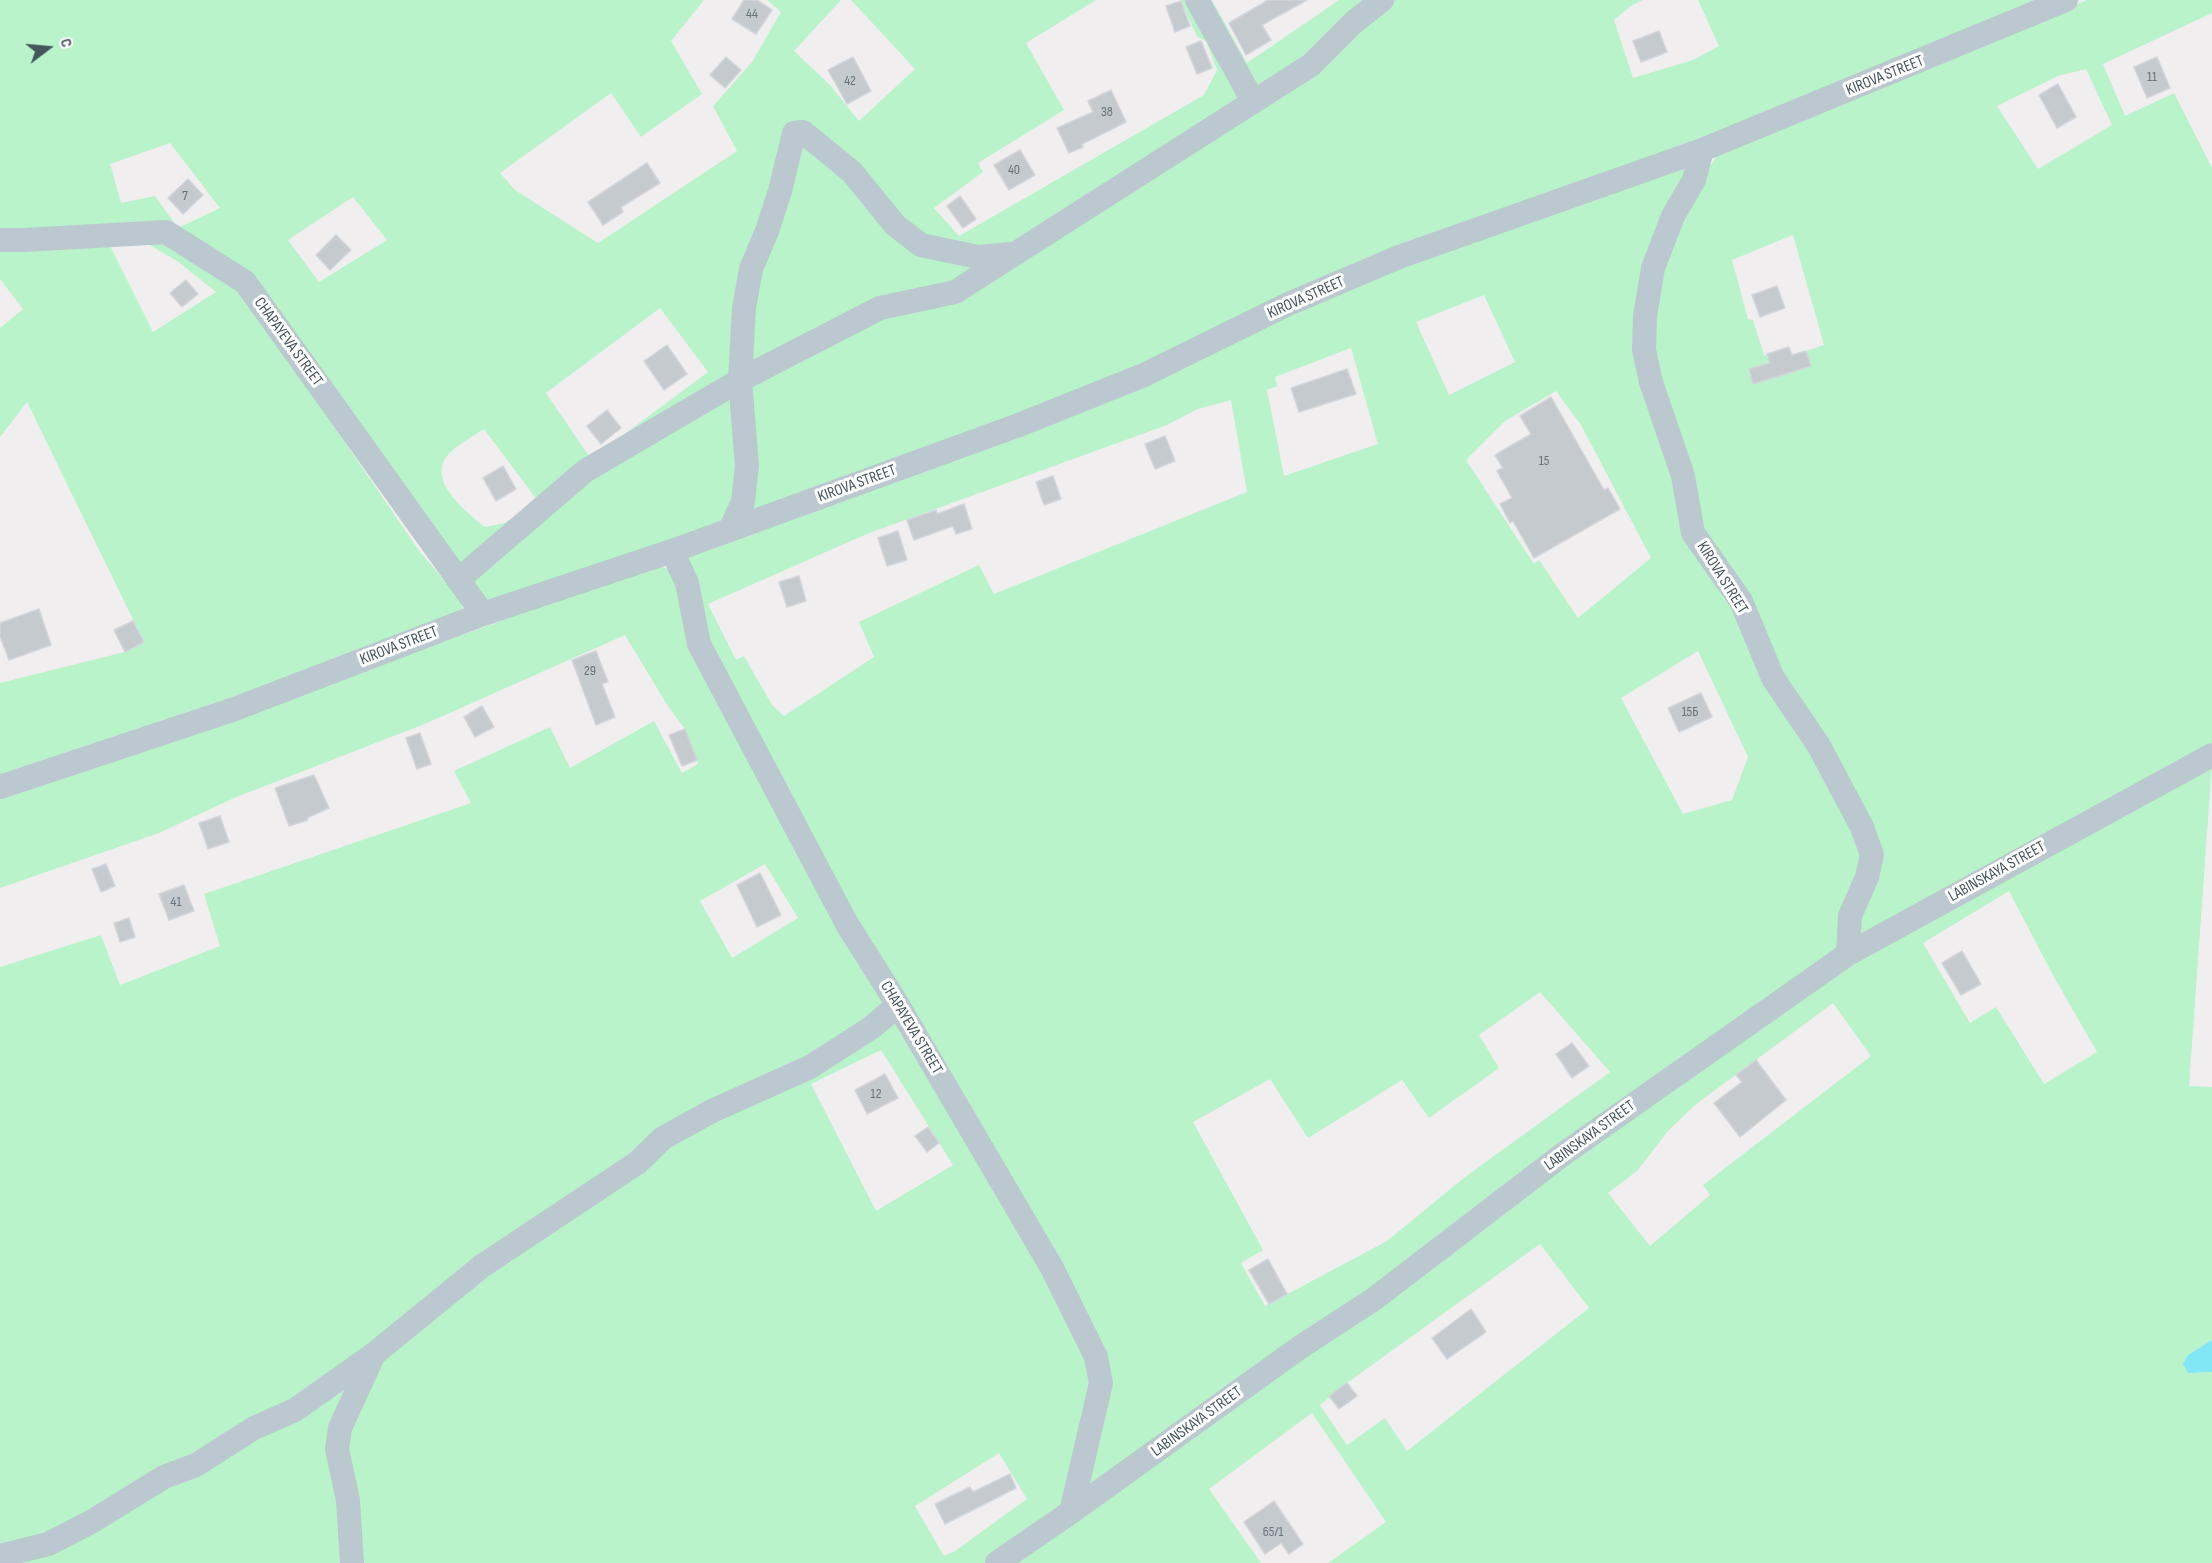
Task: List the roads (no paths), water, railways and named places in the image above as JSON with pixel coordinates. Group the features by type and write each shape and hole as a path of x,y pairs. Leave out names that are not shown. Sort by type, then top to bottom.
{"street":[{"path":"1197,0 1253,101"},
{"path":"458,580 585,471 740,380 880,308 955,292 1311,65 1354,22 1382,0"},
{"name":"KIROVA STREET","path":"0,787 232,710 483,614 730,530 1019,425 1144,375 1286,305 1399,257 1702,150 2066,0"},
{"path":"730,530 743,502 747,466 740,380 744,308 750,269 767,231 780,191 794,133 803,132 852,172 895,225 921,245 978,257 1019,253"},
{"name":"KIROVA STREET","path":"1702,150 1694,180 1673,216 1653,268 1645,315 1644,350 1651,382 1683,476 1693,533 1741,601 1773,678 1819,746 1862,827 1872,855 1867,877 1850,916 1848,954"},
{"name":"CHAPAYEVA STREET","path":"0,240 166,232 246,282 483,614"},
{"name":"CHAPAYEVA STREET","path":"672,550 687,583 699,644 847,924 898,1005 1052,1268 1096,1357 1101,1383 1071,1512"},
{"name":"LABINSKAYA STREET","path":"997,1563 1299,1348 1374,1299 1562,1155 1848,954 2212,755"},
{"path":"0,1556 48,1544 91,1522 164,1477 196,1465 254,1428 295,1410 374,1354 482,1266 637,1162 663,1138 712,1111 810,1067 871,1028 898,1005"},
{"path":"352,1563 348,1500 337,1449 340,1428 374,1354"}],"water":[{"path":"2212,1340 2212,1372 2188,1373 2183,1364 2188,1355"}]}
